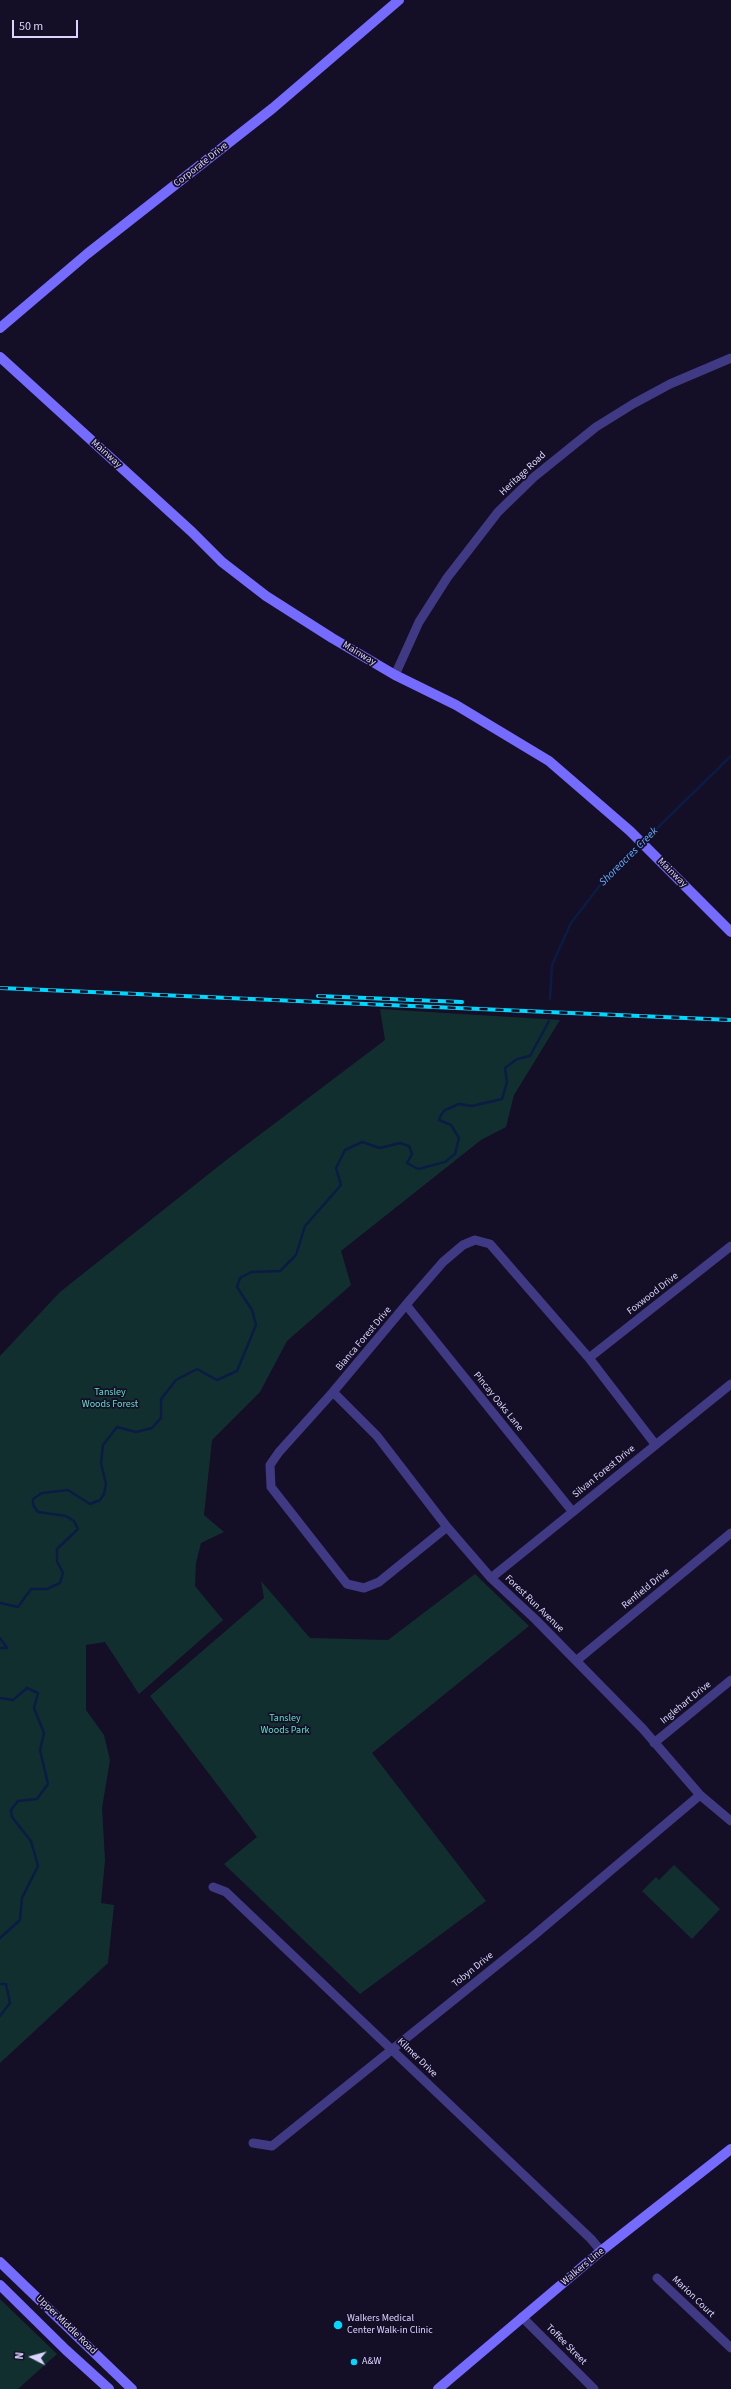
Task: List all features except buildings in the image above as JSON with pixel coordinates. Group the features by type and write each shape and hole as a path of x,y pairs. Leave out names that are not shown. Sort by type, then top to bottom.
{"street":[{"name":"Corporate Drive","path":"0,328 87,254 273,108 399,0"},
{"name":"Mainway","path":"0,357 186,527 222,562 266,596 395,675 456,705 549,761 630,831 731,932"},
{"name":"Heritage Road","path":"395,675 419,622 447,578 498,512 534,477 596,427 633,404 670,384 731,358"},
{"name":"Bianca Forest Drive","path":"447,1528 379,1582 364,1588 347,1584 271,1488 270,1465 279,1452 333,1392 443,1262 463,1245 475,1240 490,1244 589,1358 655,1444"},
{"name":"Foxwood Drive","path":"589,1358 731,1246"},
{"name":"Pincay Oaks Lane","path":"407,1306 572,1511"},
{"name":"Silvan Forest Drive","path":"491,1578 655,1444 730,1387"},
{"name":"Forest Run Avenue","path":"333,1392 377,1436 447,1528 491,1578 535,1619 643,1729 700,1795 731,1821"},
{"name":"Renfield Drive","path":"576,1661 731,1534"},
{"name":"Inglehart Drive","path":"654,1743 731,1680"},
{"name":"Tobyn Drive","path":"252,2143 272,2146 532,1937 700,1795"},
{"name":"Kilmer Drive","path":"212,1887 226,1892 591,2239 601,2251"},
{"name":"Walkers Line","path":"438,2389 601,2251 731,2149"},
{"name":"Upper Middle Road","path":"0,2262 132,2389"},
{"name":"Marion Court","path":"657,2278 731,2348"},
{"name":"Upper Middle Road","path":"0,2285 109,2389"},
{"name":"Toffee Street","path":"522,2318 594,2389"},
{"path":"56,2340 68,2328"}],"green space":[{"name":"Tansley Woods Forest","path":"380,1009 560,1020 514,1095 506,1127 481,1140 341,1251 351,1285 287,1341 260,1392 212,1440 204,1515 224,1532 201,1543 196,1563 195,1586 223,1620 139,1694 105,1642 86,1645 86,1710 104,1735 110,1760 102,1808 105,1860 101,1903 114,1905 108,1963 0,2063 0,1356 60,1292 225,1161 385,1040"},
{"name":"Tansley Woods Park","path":"475,1574 529,1626 372,1753 486,1901 360,1994 224,1864 257,1837 150,1696 264,1598 261,1581 310,1638 388,1640"},
{"path":"674,1865 720,1909 692,1939 642,1891 656,1877 659,1880"},
{"path":"0,2299 57,2354 18,2389 0,2389"}],"waterway":[{"name":"Shoreacres Creek","path":"644,841 731,756"},
{"name":"Shoreacres Creek","path":"550,999 552,965 571,923 605,879 641,844"},
{"name":"Shoreacres Creek","path":"0,1603 18,1607 31,1589 47,1589 60,1583 63,1573 57,1561 57,1549 78,1529 74,1521 66,1516 38,1512 33,1505 33,1499 42,1493 68,1490 90,1504 100,1500 104,1494 106,1484 101,1463 103,1445 117,1427 136,1432 152,1428 161,1418 161,1399 176,1380 197,1369 217,1380 237,1371 256,1325 252,1310 237,1287 240,1278 251,1272 280,1271 296,1255 305,1226 341,1185 336,1168 345,1150 362,1142 380,1148 400,1143 409,1146 412,1154 407,1163 418,1169 445,1162 455,1154 459,1138 451,1125 439,1120 441,1115 445,1110 459,1104 472,1106 502,1099 507,1082 505,1068 517,1059 530,1056 549,1021"},
{"name":"Shoreacres Creek","path":"0,1638 7,1648 0,1648"},
{"name":"Shoreacres Creek","path":"0,1698 13,1700 27,1688 38,1693 34,1708 44,1733 40,1750 48,1784 37,1799 18,1801 11,1810 12,1817 31,1841 38,1866 22,1898 20,1920 0,1938"},
{"name":"Shoreacres Creek","path":"0,1984 6,1984 10,2003 0,2016"}],"railway":[{"path":"0,988 731,1020"},
{"path":"318,996 462,1002"}],"place":[{"name":"Walkers Medical Center Walk-in Clinic","path":"338,2325"},
{"name":"A&W","path":"354,2362"}]}
